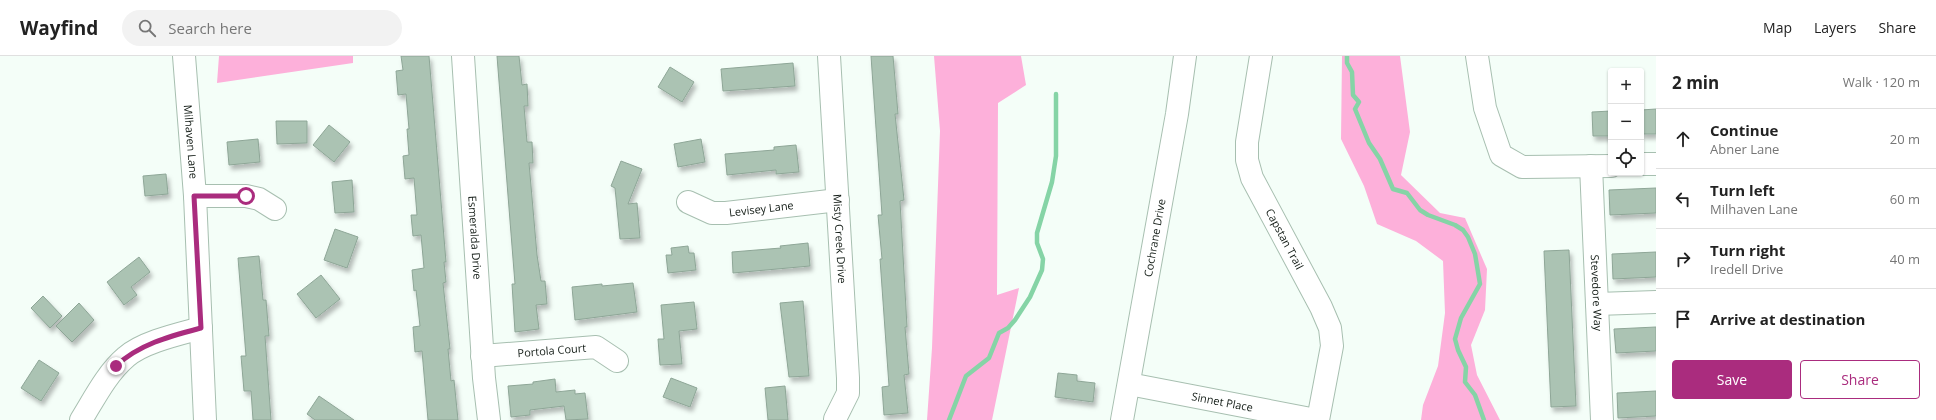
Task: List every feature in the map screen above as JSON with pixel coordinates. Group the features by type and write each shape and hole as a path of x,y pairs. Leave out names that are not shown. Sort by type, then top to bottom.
{"street":[{"name":"Milhaven Lane","path":"184,56 194,196 205,420"},
{"name":"Esmeralda Drive","path":"462,56 482,356 488,420"},
{"name":"Misty Creek Drive","path":"829,56 848,378 848,393 835,419"},
{"name":"Cochrane Drive","path":"1122,420 1177,114 1185,56"},
{"name":"Capstan Trail","path":"1261,56 1248,142 1247,160 1252,178 1322,307 1330,328 1332,346 1317,420"},
{"path":"1477,56 1485,108 1501,155 1522,167 1601,166"},
{"path":"1644,164 1656,164"},
{"name":"Stevedore Way","path":"1601,166 1597,304 1602,420"},
{"path":"194,196 246,196 259,199 275,209"},
{"name":"Levisey Lane","path":"688,202 712,213 726,213 838,200"},
{"path":"1597,304 1656,302"},
{"path":"81,420 116,366 127,356 140,348 201,328"},
{"name":"Portola Court","path":"482,356 596,347 617,360"},
{"name":"Sinnet Place","path":"1129,384 1317,420"}],"shaded area":[{"path":"219,56 353,56 353,63 217,83"},
{"path":"934,56 1021,56 1026,85 998,103 997,295 1019,288 992,420 927,420 932,348 940,131"},
{"path":"1342,56 1400,56 1410,132 1401,175 1440,213 1465,218 1487,269 1485,310 1471,345 1477,375 1500,420 1421,420 1423,405 1438,366 1445,313 1443,261 1416,241 1377,224 1364,186 1341,139"}],"building":[{"path":"401,56 429,56 446,262 444,262 446,282 443,283 450,349 448,349 451,381 454,380 458,420 428,420 422,351 415,352 413,327 420,326 412,270 424,268 421,235 413,236 411,215 417,215 414,178 405,179 403,156 409,155 407,129 409,129 406,94 398,95 396,71 403,70"},
{"path":"497,56 519,56 522,85 527,84 528,106 524,106 527,142 532,142 533,163 529,163 537,255 541,281 545,281 547,304 536,305 539,329 515,332 512,284 515,284"},
{"path":"871,56 893,56 898,114 895,114 904,200 900,201 907,327 905,327 909,374 904,375 908,413 884,415 882,387 889,386 878,215 882,215"},
{"path":"793,63 795,86 723,91 721,69"},
{"path":"670,67 694,82 682,102 658,87"},
{"path":"1656,109 1656,134 1644,134 1644,110"},
{"path":"1608,111 1608,136 1593,136 1592,112"},
{"path":"276,121 307,121 307,143 277,144"},
{"path":"329,125 350,142 334,162 313,145"},
{"path":"258,139 260,162 229,165 227,142"},
{"path":"701,139 705,162 678,167 674,144"},
{"path":"796,145 799,172 776,174 776,170 727,175 725,154 774,150 774,147"},
{"path":"621,161 642,169 628,204 637,203 640,238 620,239 615,188 611,186"},
{"path":"166,174 168,194 145,196 143,176"},
{"path":"352,180 354,212 335,213 332,182"},
{"path":"1656,188 1656,213 1610,215 1609,190"},
{"path":"335,229 358,237 347,268 324,260"},
{"path":"808,243 810,266 733,273 732,252 781,248 780,246"},
{"path":"688,246 689,253 694,253 696,270 668,273 666,255 672,255 671,248"},
{"path":"1569,250 1576,406 1551,407 1544,251"},
{"path":"1656,252 1656,277 1613,279 1612,254"},
{"path":"259,256 263,300 266,300 269,336 265,336 271,420 253,420 251,391 244,391 241,356 246,356 238,258"},
{"path":"139,257 150,272 131,287 137,295 124,305 107,282"},
{"path":"321,275 340,299 316,318 297,294"},
{"path":"633,283 637,312 575,320 572,287"},
{"path":"43,296 62,316 50,328 31,308"},
{"path":"803,301 809,376 789,377 780,303"},
{"path":"694,302 697,329 679,331 682,364 660,365 658,339 664,339 661,305"},
{"path":"79,303 94,320 72,342 56,326"},
{"path":"1656,327 1656,351 1616,353 1614,329"},
{"path":"39,360 59,373 41,401 21,388"},
{"path":"1058,373 1077,375 1077,381 1095,383 1093,402 1055,397"},
{"path":"671,378 697,388 690,407 663,397"},
{"path":"555,379 556,392 575,390 575,394 585,393 588,419 566,420 564,406 530,410 530,415 511,417 508,386 533,384 533,382"},
{"path":"785,386 788,420 768,420 765,388"},
{"path":"1656,391 1656,416 1618,418 1617,393"},
{"path":"319,396 354,420 315,420 307,414"}],"waterway":[{"path":"1347,56 1347,63 1352,72 1353,95 1359,102 1355,109 1369,143 1380,159 1393,189 1407,193 1420,210 1428,215 1455,225 1463,230 1468,237 1475,254 1480,284 1461,318 1455,339 1458,350 1466,367 1465,382 1475,395 1484,420"},
{"path":"949,420 966,376 989,358 999,333 1008,328 1015,320 1030,297 1042,270 1043,259 1037,243 1037,233 1052,182 1056,156 1056,94"}],"route":[{"path":"116,366 127,356 140,348 201,328 194,196 246,196"}]}
